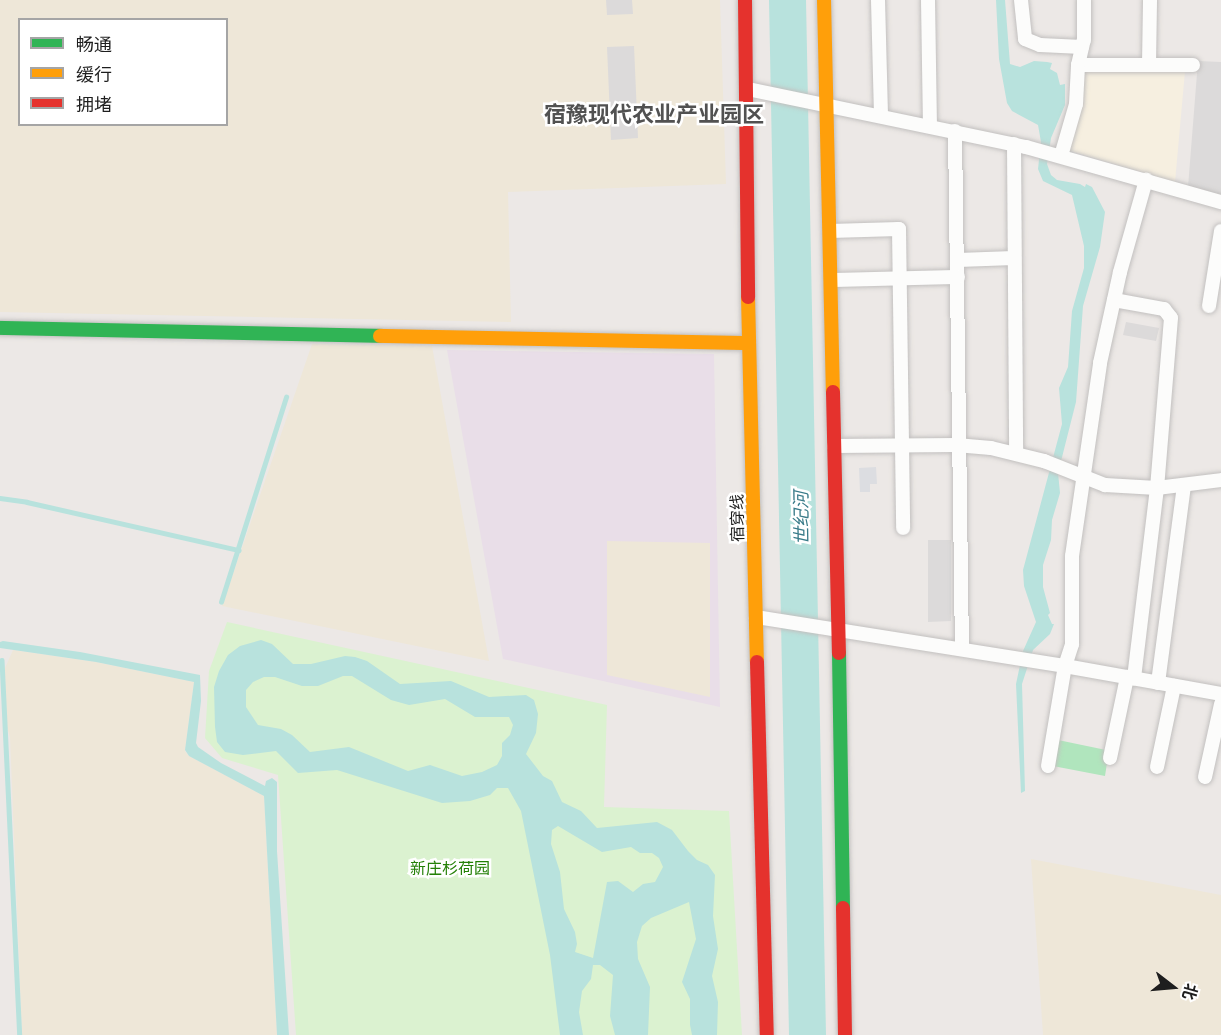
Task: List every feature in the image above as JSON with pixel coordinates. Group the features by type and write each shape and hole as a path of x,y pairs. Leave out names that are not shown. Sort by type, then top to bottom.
{"street":[{"name":"宿穿线","path":"745,0 748,89 749,343 767,1035"},
{"path":"824,0 823,104 830,231 845,1035"},
{"path":"878,0 881,115"},
{"path":"928,0 930,126"},
{"path":"1021,0 1025,39 1040,45 1082,47"},
{"path":"1061,156 1076,104 1084,0"},
{"path":"1149,65 1150,0"},
{"path":"1078,65 1193,65"},
{"path":"748,89 1014,144 1221,202"},
{"path":"955,131 962,650"},
{"path":"1014,144 1016,453"},
{"path":"1048,766 1072,635 1072,556 1100,363 1146,180"},
{"path":"830,231 899,229 903,528"},
{"path":"1209,306 1221,231"},
{"path":"958,260 1014,258"},
{"path":"831,280 958,277"},
{"path":"1110,758 1131,678 1157,488 1171,318 1164,309 1114,300"},
{"path":"0,328 749,343"},
{"path":"834,446 961,445 1016,453 1105,485 1157,488 1221,480"},
{"path":"1158,683 1184,486"},
{"path":"756,617 1065,666 1221,694"},
{"path":"1157,767 1174,686"},
{"path":"1205,777 1221,704"}],"shaded area":[{"path":"0,0 720,0 726,184 508,192 511,322 0,312"},
{"path":"606,0 632,0 633,14 607,15"},
{"path":"634,46 638,138 611,140 607,47"},
{"path":"1198,61 1221,62 1221,196 1188,187"},
{"path":"1085,70 1185,71 1175,182 1068,150"},
{"path":"1126,322 1159,328 1156,341 1123,335"},
{"path":"312,344 432,346 489,661 222,606"},
{"path":"447,350 714,354 720,707 503,659"},
{"path":"876,467 877,484 870,484 870,492 860,492 859,468"},
{"path":"928,540 951,540 951,621 928,622"},
{"path":"607,541 710,543 710,697 607,675"},
{"path":"13,650 96,662 194,682 185,751 189,756 264,796 277,1035 22,1035 10,737 6,724 5,668"},
{"path":"1031,859 1221,895 1221,1035 1043,1035"}],"green space":[{"name":"新庄杉荷园","path":"227,622 607,705 604,807 729,811 742,1035 296,1035 278,775 222,758 205,738 209,671"},
{"path":"1058,740 1106,750 1105,776 1053,766"}],"water":[{"name":"世纪河","path":"769,0 806,0 826,1035 789,1035"},
{"path":"996,0 1005,0 1010,64 1020,67 1034,61 1052,63 1050,69 1057,73 1060,85 1065,84 1065,105 1051,138 1047,164 1051,175 1057,180 1092,187 1105,212 1100,247 1083,306 1076,402 1058,473 1060,493 1052,520 1051,540 1043,565 1043,587 1050,613 1048,615 1054,624 1050,634 1033,650 1022,684 1025,791 1021,793 1016,684 1023,651 1036,622 1024,586 1023,570 1062,424 1059,388 1068,367 1072,311 1084,268 1084,246 1072,195 1043,181 1038,169 1041,142 1038,125 1012,111 1007,103 999,59"},
{"path":"261,640 272,644 293,664 311,664 345,656 355,657 367,661 400,684 451,681 489,697 526,695 534,700 538,714 536,733 526,754 543,776 552,781 562,802 581,811 597,828 657,822 672,830 688,851 697,860 708,865 715,875 713,916 718,949 712,976 718,1002 717,1035 692,1035 690,999 682,982 696,939 689,902 651,918 642,926 637,942 638,959 650,987 648,1035 615,1035 610,1016 613,975 600,965 593,965 591,979 582,991 579,1012 583,1035 560,1035 550,955 521,811 508,788 497,788 490,795 470,801 442,803 337,770 298,773 276,751 243,755 225,752 217,742 214,687 219,671 228,655 240,646","holes":["343,676 352,676 391,700 409,705 445,699 475,717 509,717 513,725 510,735 502,743 502,756 497,765 482,772 462,776 430,765 408,771 349,747 310,752 292,735 281,729 258,725 246,707 246,690 253,682 264,677 275,677 302,686 318,686","558,826 602,852 631,847 640,853 652,853 659,858 663,867 655,882 643,884 633,892 618,881 607,882 593,958 575,952 577,944 575,932 564,909 560,872 551,844 552,830"]},
{"path":"0,642 80,652 200,675 201,701 196,743 198,747 221,763 265,786 266,781 272,778 277,782 277,851 289,1035 277,1035 264,796 189,756 185,750 194,682 96,662 0,648"}],"waterway":[{"path":"221,602 286,397"},
{"path":"0,498 27,502 239,550"},
{"path":"2,660 20,1035"}],"traffic: fast":[{"path":"0,328 380,336"},
{"path":"839,653 843,908"}],"traffic: slow":[{"path":"824,0 833,392"},
{"path":"748,297 757,662"},
{"path":"380,336 749,343"}],"traffic: jam":[{"path":"745,0 748,297"},
{"path":"833,392 839,653"},
{"path":"757,662 767,1035"},
{"path":"843,908 845,1035"}],"district":[{"name":"宿豫现代农业产业园区","path":"654,114"}]}
